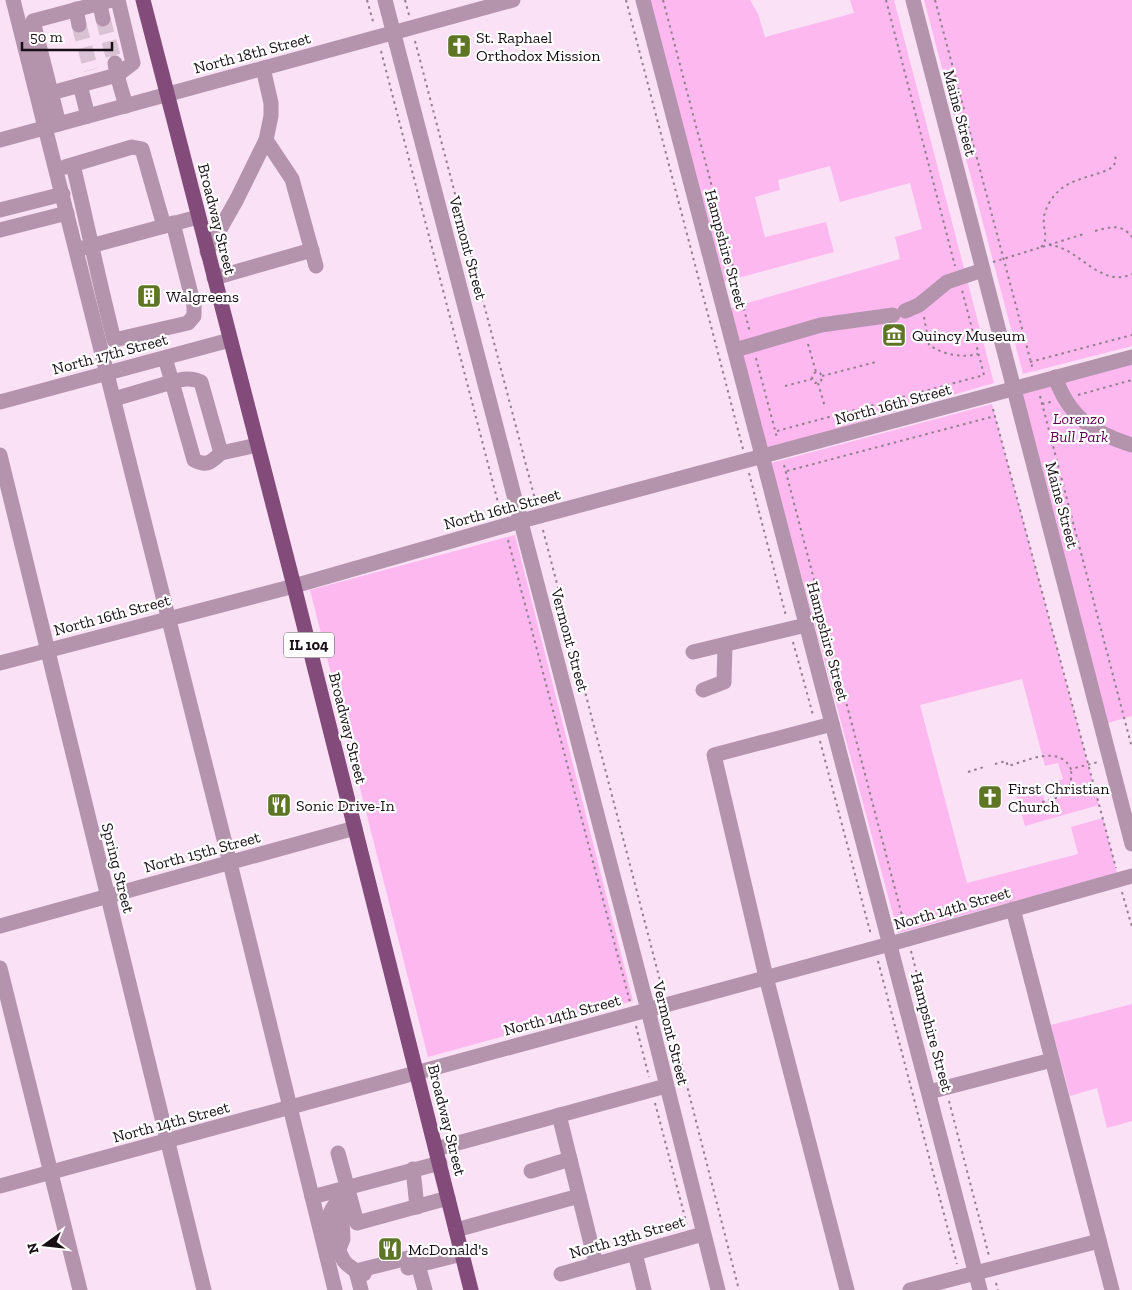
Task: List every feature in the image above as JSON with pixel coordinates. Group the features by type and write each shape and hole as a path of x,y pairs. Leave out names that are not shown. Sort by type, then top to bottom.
{"main road":[{"name":"Broadway Street","path":"143,0 294,586 470,1290"}],"street":[{"path":"13,0 52,126"},
{"path":"51,93 133,63 118,0"},
{"name":"Vermont Street","path":"385,0 648,1010 659,1088 697,1236 718,1290"},
{"name":"North 18th Street","path":"0,140 513,0"},
{"name":"Hampshire Street","path":"643,0 980,1290"},
{"name":"Maine Street","path":"913,0 1132,844"},
{"path":"104,19 103,1 33,21 51,93 56,170 76,250 107,342"},
{"path":"76,9 79,25"},
{"path":"207,252 266,140 271,116 271,103 263,68"},
{"path":"116,69 126,106"},
{"path":"88,79 88,116"},
{"path":"266,140 292,179 316,266"},
{"path":"56,170 132,147 142,149 169,225 194,306 194,316 188,323 107,342"},
{"path":"73,165 100,287 107,342 108,373 114,399 335,1290"},
{"path":"0,210 62,194"},
{"path":"0,230 67,213"},
{"path":"76,250 198,217"},
{"path":"214,278 312,250"},
{"path":"735,350 821,325 899,313 919,305 947,282 982,268"},
{"path":"188,323 194,350"},
{"name":"North 17th Street","path":"0,402 230,340"},
{"name":"North 16th Street","path":"0,663 294,586 539,516 990,396 1132,356"},
{"path":"165,358 194,460 201,464 211,462 221,453 257,445"},
{"path":"1055,377 1064,398 1079,417 1096,430 1116,441 1132,445"},
{"path":"114,399 185,378 195,379 200,382 221,453"},
{"name":"Spring Street","path":"0,455 204,1290"},
{"path":"693,652 806,625"},
{"path":"703,690 724,682 725,645"},
{"path":"832,724 714,755 766,977 847,1290"},
{"name":"North 15th Street","path":"0,926 355,828"},
{"name":"North 14th Street","path":"0,1186 1126,878"},
{"path":"1013,909 1112,1290"},
{"path":"0,968 80,1290"},
{"path":"929,1092 1052,1060"},
{"path":"312,1197 345,1192 413,1169 438,1156 559,1115 659,1088"},
{"path":"559,1115 596,1264"},
{"path":"338,1153 345,1192 357,1223 358,1232 355,1237 341,1244"},
{"path":"531,1171 570,1159"},
{"path":"413,1169 417,1207"},
{"path":"345,1192 335,1204 329,1219 332,1236 341,1244 345,1262 356,1271 369,1277 462,1254"},
{"path":"456,1230 579,1196"},
{"path":"357,1223 448,1198"},
{"name":"North 13th Street","path":"560,1274 697,1236"},
{"path":"910,1290 1100,1241"},
{"path":"635,1253 644,1290"},
{"path":"418,1265 425,1290"},
{"path":"356,1271 361,1290"}],"path":[{"path":"367,0 633,1014 659,1088 697,1236"},
{"path":"405,0 739,1290"},
{"path":"626,0 960,1276"},
{"path":"663,0 998,1290"},
{"path":"886,0 978,354 1089,764 1126,878 1132,927"},
{"path":"935,0 1132,748"},
{"path":"1041,247 1046,240 1043,221 1044,213 1054,196 1061,189 1076,180 1113,167 1116,164 1115,156"},
{"path":"1095,231 1116,227 1127,231 1132,237"},
{"path":"982,268 1003,259 1084,234"},
{"path":"1046,245 1064,249 1112,278 1120,278 1132,274"},
{"path":"928,297 924,307 924,320 929,345 949,354 963,356 978,354"},
{"path":"1030,362 1132,335"},
{"path":"808,344 816,372 822,376 876,362"},
{"path":"812,379 813,374 816,372"},
{"path":"776,432 984,375"},
{"path":"818,383 822,380 822,376"},
{"path":"812,379 818,383 825,407"},
{"path":"785,386 812,379"},
{"path":"1042,404 1132,380"},
{"path":"786,472 995,416"},
{"path":"995,764 1006,761 1008,766 1049,755 1064,760 1071,769 1071,780 1065,793 1060,798 1042,802"},
{"path":"1071,769 1110,758"},
{"path":"968,772 984,768"}],"green space":[{"path":"650,0 750,0 758,14 765,37 854,13 850,0 894,0 994,383 767,449 730,308 900,259 895,237 922,229 910,183 840,202 830,166 778,180 780,190 755,197 765,237 826,222 834,252 723,282"},
{"path":"924,0 1132,0 1132,346 1023,374"},
{"name":"Lorenzo Bull Park","path":"1132,357 1132,716 1101,725 1012,389"},
{"path":"992,404 1099,805 1025,826 1016,794 1040,787 1045,802 1060,798 1065,793 1060,794 1057,781 1063,779 1058,763 1045,766 1022,679 920,705 967,883 1078,854 1071,827 1103,818 1117,873 898,933 771,463"},
{"path":"515,535 633,1001 428,1057 310,590"},
{"path":"1132,1004 1132,1121 1107,1128 1097,1088 1070,1096 1051,1025"}],"tunnel":[{"path":"103,19 115,63"},
{"path":"79,25 91,70"}],"place":[{"name":"St. Raphael Orthodox Mission","path":"459,46"},
{"name":"Walgreens","path":"149,296"},
{"name":"Quincy Museum","path":"894,335"},
{"name":"First Christian Church","path":"990,797"},
{"name":"Sonic Drive-In","path":"279,805"},
{"name":"McDonald's","path":"390,1249"}]}
